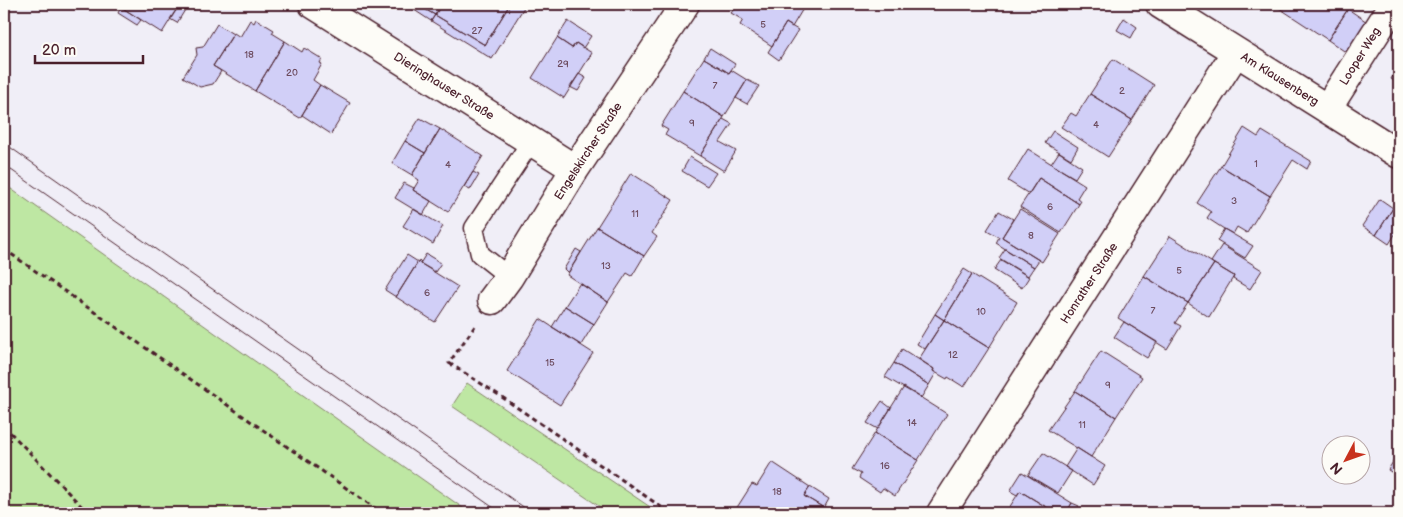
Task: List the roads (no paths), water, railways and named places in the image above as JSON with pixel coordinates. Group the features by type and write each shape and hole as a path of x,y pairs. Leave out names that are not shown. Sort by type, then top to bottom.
{"street":[{"name":"Dieringhauser Straße","path":"313,4 532,140 575,169"},
{"name":"Engelskircher Straße","path":"492,300 509,277 575,169 685,4"},
{"name":"Am Klausenberg","path":"1160,4 1399,154"},
{"name":"Looper Weg","path":"1327,109 1394,4"},
{"name":"Honrather Straße","path":"941,513 1236,52"}],"lane":[{"path":"509,277 480,254 474,228 532,140"}],"tram line":[{"path":"4,143 532,513"},
{"path":"4,165 501,513"}]}
